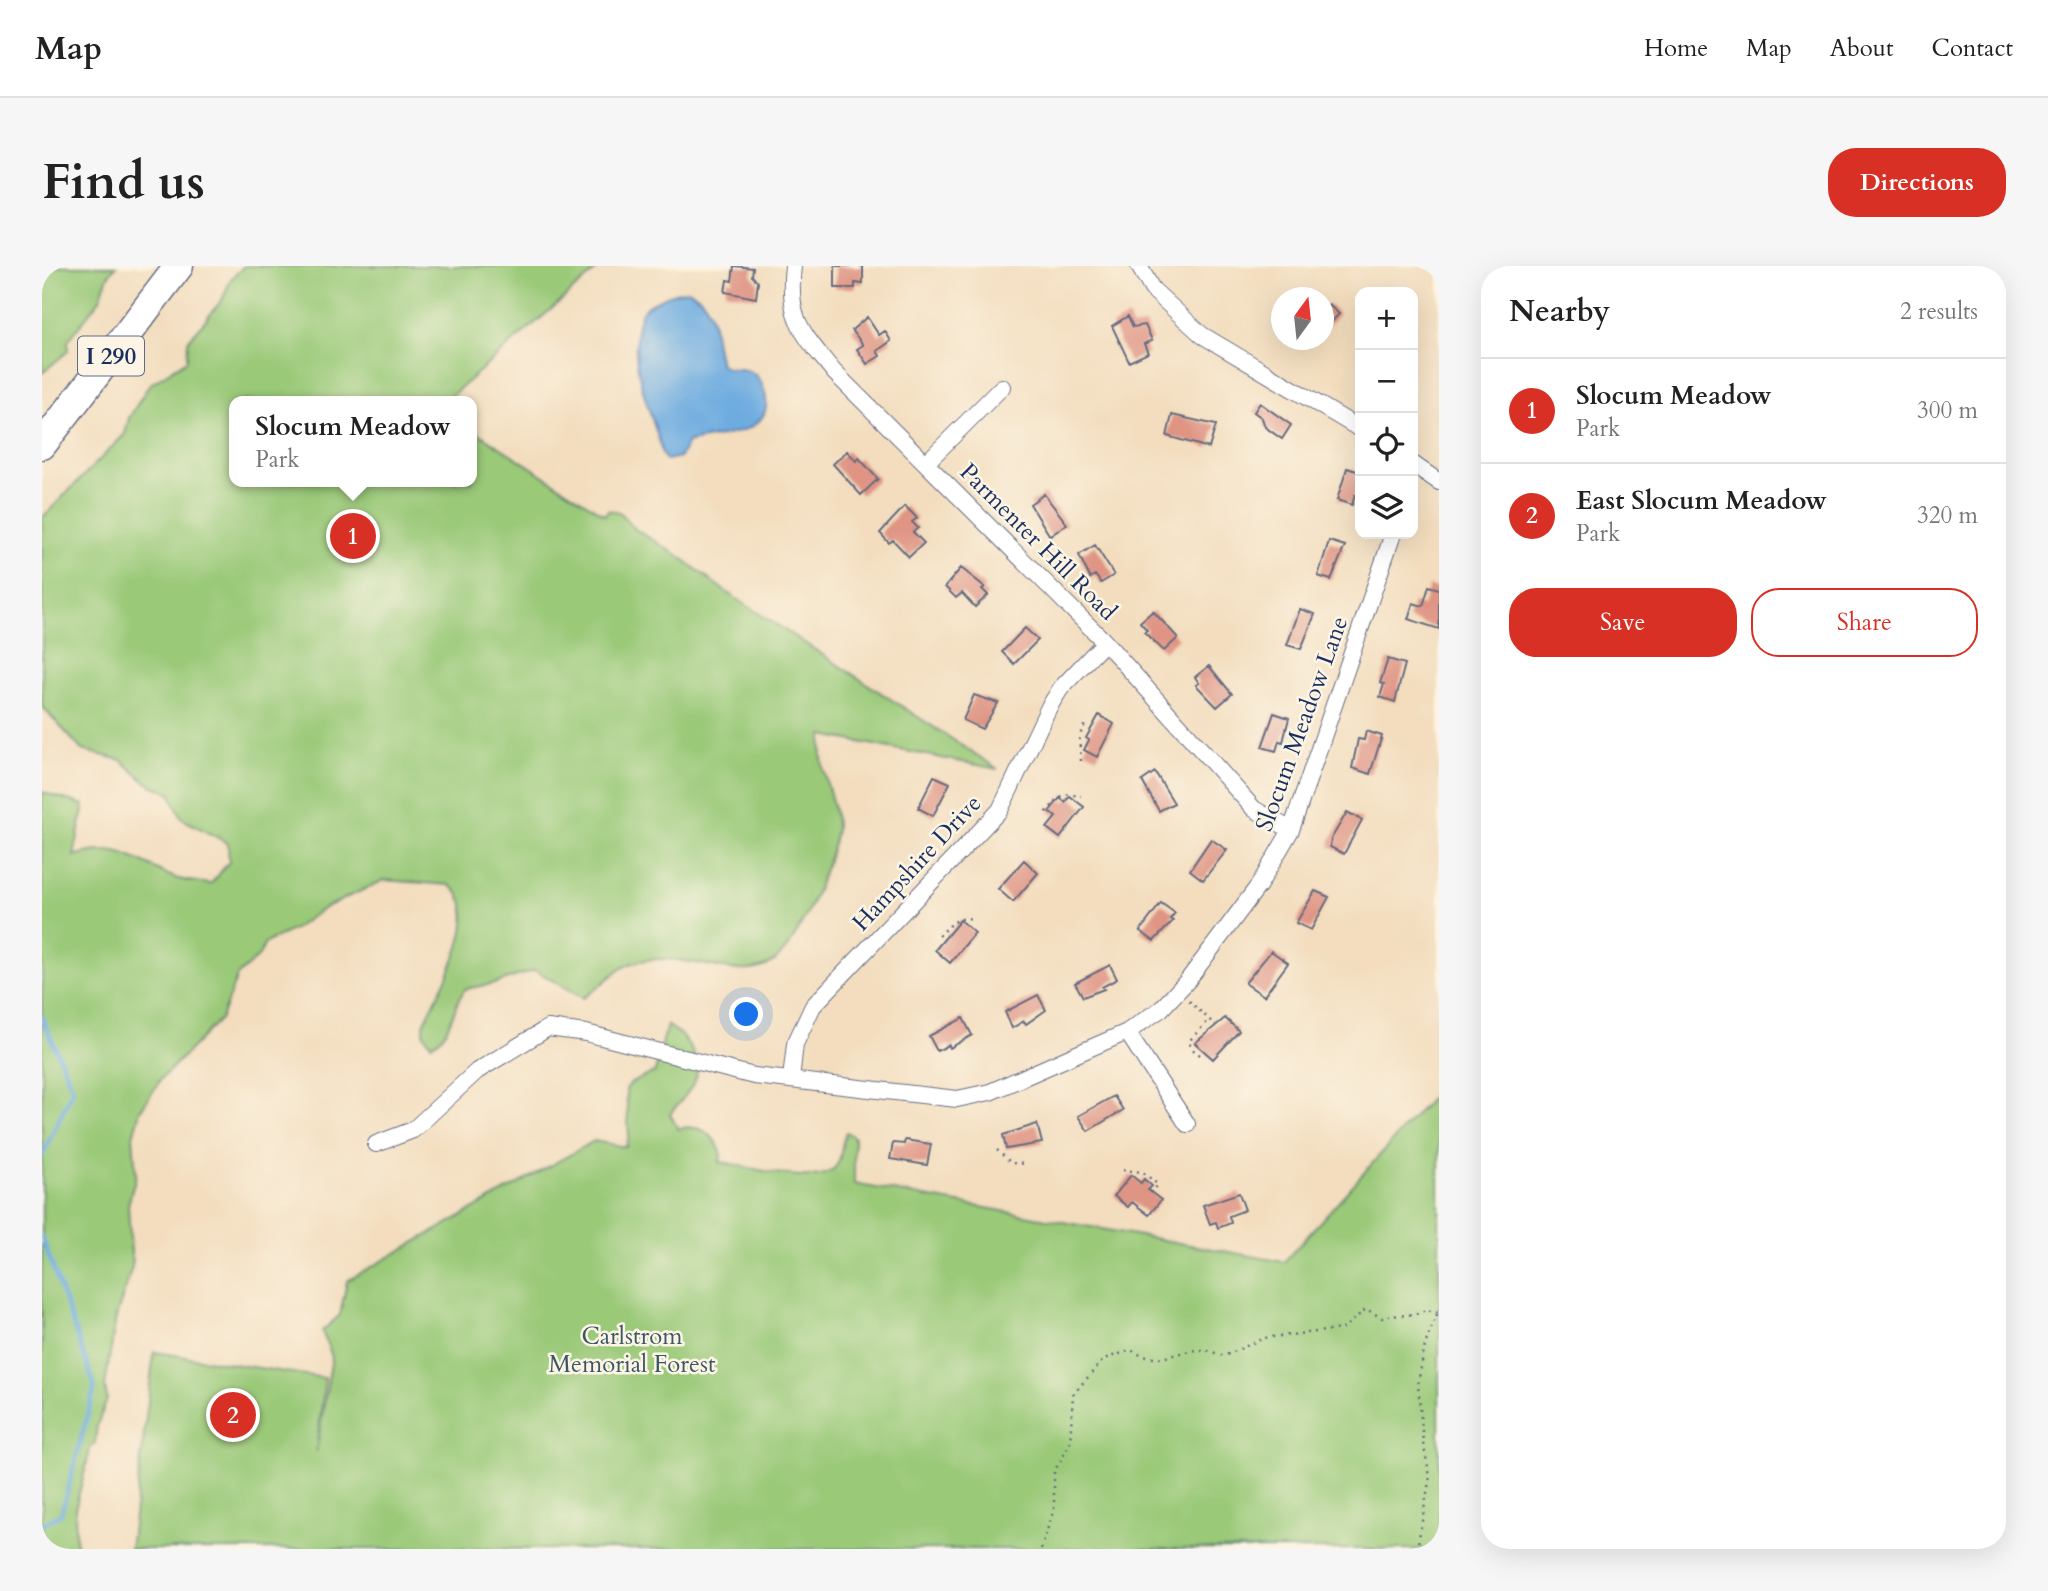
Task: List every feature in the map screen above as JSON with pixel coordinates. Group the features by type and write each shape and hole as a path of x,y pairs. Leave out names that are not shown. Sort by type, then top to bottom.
{"highway":[{"name":"I 290","path":"42,444 179,266"}],"street":[{"name":"Parmenter Hill Road","path":"793,266 790,298 800,330 834,372 1105,642 1254,809 1291,830"},
{"path":"1139,266 1152,289 1202,335 1355,426"},
{"path":"926,463 1002,387"},
{"path":"1418,473 1439,482"},
{"name":"Slocum Meadow Lane","path":"376,1144 413,1130 477,1072 548,1028 586,1033 732,1072 940,1098 974,1097 1127,1032 1161,1009 1188,980 1259,885 1291,830 1391,539"},
{"name":"Hampshire Drive","path":"791,1079 795,1044 813,1006 1000,810 1061,688 1105,642"},
{"path":"1127,1032 1187,1124"}],"path":[{"path":"1081,761 1079,737 1086,722"},
{"path":"1046,813 1064,794 1081,796"},
{"path":"939,936 955,920 962,917 974,919"},
{"path":"1189,1001 1215,1025"},
{"path":"1199,1055 1191,1048 1189,1041 1209,1020"},
{"path":"997,1150 1011,1163 1026,1164"},
{"path":"1123,1170 1143,1172 1158,1185 1151,1193"},
{"path":"1041,1549 1054,1509 1054,1472 1070,1444 1073,1394 1104,1359 1131,1350 1145,1358 1159,1359 1203,1349 1224,1356 1264,1338 1342,1329 1366,1309 1382,1318 1396,1314 1418,1315 1424,1310 1438,1311 1425,1345 1418,1384 1423,1443 1430,1476 1417,1549"}],"green space":[{"path":"42,266 116,266 108,276 100,299 68,341 68,351 42,373"},
{"path":"244,266 601,266 451,396 229,396 229,487 477,487 477,432 605,515 608,510 619,512 635,529 679,556 726,592 998,769 823,735 822,762 835,812 835,835 819,886 801,926 779,957 759,968 736,970 668,959 643,961 624,967 583,998 535,970 497,983 465,989 443,1035 431,1044 424,1034 424,1024 449,973 463,932 464,913 460,897 449,885 384,880 324,908 294,929 265,943 259,956 237,976 221,1018 161,1079 140,1111 133,1136 136,1175 128,1205 132,1267 116,1317 105,1386 107,1400 97,1425 95,1443 91,1446 75,1509 76,1547 81,1549 42,1549 42,792 84,805 74,856 90,852 115,852 177,879 211,884 229,862 228,843 182,819 170,793 147,783 121,760 82,750 42,706 42,518 125,434 129,418 149,385 187,360 188,341 222,300 231,279"},
{"name":"Carlstrom Memorial Forest","path":"667,1025 688,1044 697,1071 696,1079 688,1093 670,1114 678,1129 699,1129 709,1135 721,1152 720,1162 794,1175 821,1175 831,1171 838,1163 846,1132 854,1137 854,1184 1284,1262 1439,1089 1439,1549 130,1549 154,1352 325,1378 316,1452 332,1357 322,1331 340,1315 347,1281 594,1141 626,1147 629,1136 626,1089 631,1083 655,1072"}],"water":[{"path":"688,290 699,297 711,315 722,366 755,374 765,393 766,407 753,426 727,435 687,443 680,457 666,460 640,378 637,330 641,314 648,305"}],"building":[{"path":"734,266 753,268 752,276 758,282 756,298 725,292 727,280 732,281"},
{"path":"835,266 863,266 863,284 855,283 855,288 835,288"},
{"path":"1128,316 1133,327 1145,325 1152,340 1144,344 1148,353 1129,362 1112,326"},
{"path":"867,317 879,335 885,331 891,341 877,351 880,356 867,364 857,349 863,345 852,330"},
{"path":"1260,403 1291,425 1282,439 1265,427 1262,418 1254,412"},
{"path":"1172,415 1216,425 1209,448 1167,436"},
{"path":"847,451 856,461 859,458 878,479 861,495 833,464"},
{"path":"1347,468 1355,470 1355,495 1352,505 1337,500"},
{"path":"1044,494 1067,524 1050,536 1030,504"},
{"path":"905,506 917,518 912,522 918,528 913,532 924,543 909,557 893,540 889,543 880,533"},
{"path":"1329,541 1345,546 1331,580 1318,576"},
{"path":"1095,545 1114,575 1101,583 1095,575 1090,578 1079,555"},
{"path":"961,568 985,587 982,589 988,595 975,607 962,593 956,598 945,587"},
{"path":"1429,586 1439,589 1439,629 1408,619 1413,603 1423,606"},
{"path":"1300,609 1315,614 1301,649 1287,645"},
{"path":"1153,611 1178,638 1164,651 1144,632 1147,630 1140,622"},
{"path":"1025,628 1038,640 1014,664 1002,652"},
{"path":"1388,659 1405,664 1395,702 1380,697 1384,684 1380,683"},
{"path":"1209,666 1232,694 1217,707 1196,685 1199,683 1195,677"},
{"path":"974,695 998,703 982,729 963,720"},
{"path":"1274,713 1289,718 1283,742 1279,741 1276,751 1262,747"},
{"path":"1099,715 1114,724 1097,757 1084,750 1089,740 1086,738"},
{"path":"1366,731 1382,736 1370,774 1352,768 1358,739 1364,740"},
{"path":"1155,772 1174,803 1159,811 1142,781"},
{"path":"934,776 950,783 933,816 918,808"},
{"path":"1070,796 1084,807 1060,838 1047,828 1056,817 1049,812 1060,798 1065,802"},
{"path":"1347,812 1362,820 1344,854 1330,847 1331,839"},
{"path":"1211,839 1227,850 1203,880 1190,870"},
{"path":"1024,860 1038,873 1013,902 998,889"},
{"path":"1315,891 1329,897 1311,930 1296,923"},
{"path":"1161,903 1175,913 1170,919 1173,921 1154,941 1140,931"},
{"path":"960,920 975,933 950,963 935,950"},
{"path":"1271,951 1288,963 1264,996 1245,983"},
{"path":"1110,965 1117,979 1102,987 1104,989 1083,997 1075,983"},
{"path":"1038,995 1046,1010 1026,1024 1024,1021 1012,1028 1005,1012"},
{"path":"963,1018 972,1035 950,1048 949,1045 937,1051 929,1036"},
{"path":"1225,1018 1239,1031 1213,1059 1195,1043"},
{"path":"1114,1096 1123,1110 1088,1131 1078,1116"},
{"path":"1037,1124 1042,1143 1006,1149 1003,1135"},
{"path":"905,1140 931,1144 927,1165 890,1159 893,1143 904,1144"},
{"path":"1131,1175 1141,1183 1144,1179 1152,1186 1148,1190 1161,1200 1149,1215 1132,1202 1128,1207 1114,1196"},
{"path":"1239,1193 1245,1210 1229,1216 1231,1223 1218,1228 1216,1222 1210,1224 1203,1205"}],"waterway":[{"path":"42,1017 73,1089 42,1156"},
{"path":"42,1237 95,1387 61,1514 42,1525"}],"place":[{"name":"Slocum Meadow","path":"353,536"},
{"name":"East Slocum Meadow","path":"233,1415"}]}
